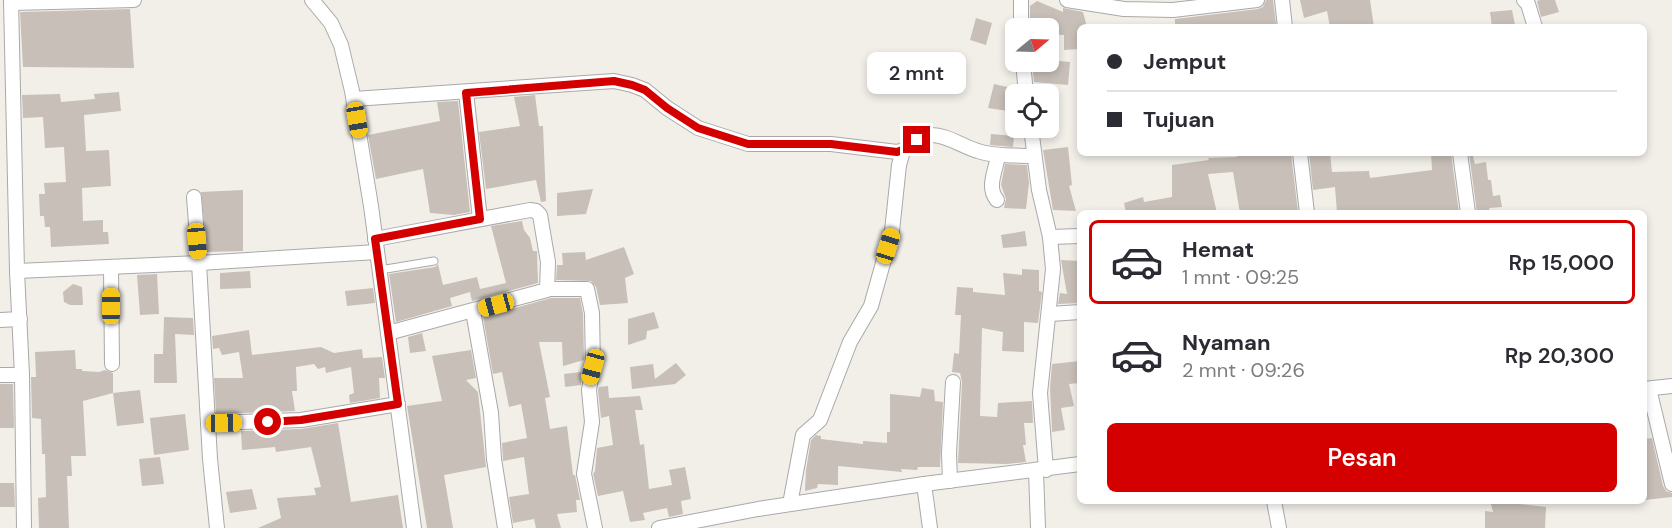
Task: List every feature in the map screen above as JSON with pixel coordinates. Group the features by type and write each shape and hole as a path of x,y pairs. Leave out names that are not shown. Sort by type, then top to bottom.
{"street":[{"path":"24,528 11,2 134,0"},
{"path":"312,0 331,22 341,45 354,99 380,270 414,528"},
{"path":"1020,0 1021,18"},
{"path":"1068,0 1124,9 1173,10 1257,0"},
{"path":"1282,0 1285,24"},
{"path":"1524,0 1528,4 1534,24"},
{"path":"354,99 614,81 645,90 667,108 698,128 748,144 831,144 903,151"},
{"path":"466,93 480,219"},
{"path":"790,504 803,435 820,420 850,342 871,306 892,231 899,165 903,151 928,135 939,136 980,152 1034,156"},
{"path":"1032,138 1038,190 1050,237 1053,269 1040,393 1041,470 1038,528"},
{"path":"997,200 992,193 991,185 998,154"},
{"path":"1300,156 1307,210"},
{"path":"1460,156 1468,210"},
{"path":"194,197 217,528"},
{"path":"17,270 199,263 376,245 480,219 530,210 540,215 548,262 549,289"},
{"path":"1050,237 1077,236"},
{"path":"111,267 112,364"},
{"path":"388,333 549,289 587,289 590,294 592,313 593,367 589,390 592,422 584,474 595,528"},
{"path":"473,311 491,413 494,459 505,528"},
{"path":"1050,314 1077,312"},
{"path":"0,320 20,319"},
{"path":"0,375 22,375"},
{"path":"950,481 949,453 953,382"},
{"path":"1672,386 1647,389 1672,484"},
{"path":"208,423 301,420 398,404"},
{"path":"659,528 695,524 790,504 1077,464"},
{"path":"924,484 930,528"},
{"path":"1275,504 1279,528"}],"lane":[{"path":"380,270 434,261"}],"building":[{"path":"1266,0 1273,0 1276,24 1175,24 1175,19 1263,7"},
{"path":"1300,0 1370,0 1374,24 1329,24 1327,11 1304,18"},
{"path":"1555,0 1559,12 1541,17 1537,1"},
{"path":"1037,1 1063,12 1063,8 1083,12 1086,24 1077,24 1077,49 1064,50 1064,35 1059,35 1059,18 1030,18 1030,6"},
{"path":"130,9 134,68 23,67 20,12"},
{"path":"1512,10 1515,24 1492,24 1490,12"},
{"path":"976,18 992,23 986,45 970,40"},
{"path":"1059,61 1070,62 1068,85 1034,82 1033,72 1059,72"},
{"path":"994,84 1005,87 1005,111 988,108"},
{"path":"119,92 121,111 84,115 86,151 109,150 111,186 82,188 83,221 103,220 103,232 108,232 109,244 51,247 50,227 45,227 44,216 40,216 39,194 45,194 44,183 66,182 64,147 45,148 43,117 23,118 22,95 60,94 61,102 95,99 94,94"},
{"path":"535,95 539,126 543,126 546,201 541,202 536,180 486,189 479,132 520,126 514,97"},
{"path":"458,101 470,212 454,215 430,213 423,169 376,179 368,135 440,121 437,102"},
{"path":"991,134 1014,138 1013,147 990,145"},
{"path":"1068,147 1072,185 1069,186 1076,211 1053,210 1043,150"},
{"path":"1291,156 1298,210 1239,210 1233,172 1208,174 1216,210 1125,210 1124,203 1143,197 1144,202 1172,197 1172,165 1209,160 1208,158"},
{"path":"1309,156 1330,156 1332,172 1369,171 1370,178 1432,170 1431,156 1451,156 1459,210 1337,210 1335,187 1313,190"},
{"path":"1469,156 1473,156 1475,164 1486,162 1493,196 1500,195 1502,207 1477,210"},
{"path":"1005,164 1027,165 1029,183 1026,209 1004,208 1006,199 1001,185"},
{"path":"593,189 586,214 557,216 557,193"},
{"path":"243,190 243,251 207,252 201,192"},
{"path":"522,221 533,251 537,251 538,283 472,301 470,292 450,298 452,306 396,322 389,274 435,267 438,264 443,285 477,277 480,289 506,283 491,226"},
{"path":"1025,231 1027,246 1003,248 1001,235"},
{"path":"624,247 634,274 625,278 628,303 600,305 596,287 591,281 556,280 557,265 563,265 562,253 585,252 586,260"},
{"path":"1061,260 1077,261 1077,303 1058,304 1060,293 1067,294"},
{"path":"1022,269 1039,270 1039,291 1042,292 1038,323 1024,322 1024,352 1002,351 1003,332 982,328 980,416 997,417 998,403 1032,401 1033,423 1024,423 1026,445 1023,445 1026,462 958,463 962,382 960,373 952,372 954,353 959,354 961,315 955,315 957,287 973,288 973,292 1005,295 1003,273 1022,275"},
{"path":"250,271 251,288 220,289 220,273"},
{"path":"157,274 159,314 140,315 137,275"},
{"path":"73,284 82,287 83,305 70,305 64,302 63,292"},
{"path":"373,288 375,303 347,306 345,291"},
{"path":"551,298 580,298 583,314 584,360 563,366 562,342 539,342 550,397 545,398 550,429 567,426 573,475 575,475 580,500 576,500 577,512 557,514 561,528 536,528 534,519 513,523 509,497 529,494 524,457 503,461 502,443 527,438 521,404 509,407 502,372 493,374 483,317"},
{"path":"654,312 659,328 647,331 646,339 628,345 628,319"},
{"path":"164,317 193,318 194,335 175,334 177,383 154,383 154,354 163,354"},
{"path":"249,330 252,355 321,347 334,353 362,349 363,358 382,357 385,378 379,378 380,398 350,403 349,395 354,393 351,367 326,373 325,367 318,369 314,364 296,367 297,391 292,391 295,411 216,414 214,378 243,378 239,352 222,355 219,348 213,349 212,336"},
{"path":"422,333 426,351 410,353 408,337"},
{"path":"75,350 76,369 99,372 105,370 113,373 113,393 83,401 86,456 71,456 72,476 67,476 69,528 39,528 38,498 46,497 41,419 32,418 31,377 36,377 35,352"},
{"path":"471,350 476,378 466,380 478,392 486,467 444,475 453,528 427,528 407,406 442,401 432,356"},
{"path":"1077,361 1077,383 1069,384 1074,406 1061,408 1065,430 1052,432 1050,388 1052,364"},
{"path":"676,363 686,375 675,384 632,389 630,367 653,364 655,379"},
{"path":"581,372 581,385 565,387 564,374"},
{"path":"0,384 13,384 14,428 0,428"},
{"path":"608,386 609,398 640,396 643,410 635,410 640,445 644,444 649,489 672,485 669,470 685,467 691,499 681,501 683,514 669,517 667,508 643,513 645,520 630,522 623,491 598,496 593,474 597,448 613,445 609,416 601,418 598,390 599,387"},
{"path":"922,388 934,390 935,401 943,402 940,467 918,467 917,470 901,469 902,472 838,466 838,485 818,484 817,488 805,491 811,440 816,435 821,436 821,439 863,444 863,441 887,443 887,432 890,432 890,394 920,397"},
{"path":"140,390 144,423 117,426 113,393"},
{"path":"185,414 189,450 154,455 150,418"},
{"path":"338,423 351,502 398,495 403,528 258,528 281,518 277,498 316,495 314,488 321,487 311,447 276,452 275,447 242,450 241,431 301,429"},
{"path":"1652,438 1663,486 1666,491 1672,493 1672,497 1647,500 1647,439"},
{"path":"160,457 164,484 142,486 139,459"},
{"path":"0,483 14,483 15,507 0,507"},
{"path":"252,489 257,509 230,513 226,492"},
{"path":"1491,504 1546,507 1545,528 1485,528 1485,511 1493,512"}],"route":[{"path":"268,422 301,420 398,404 375,239 480,219 466,93 614,81 645,90 667,108 698,128 748,144 831,144 897,152 910,147 917,140"}]}
